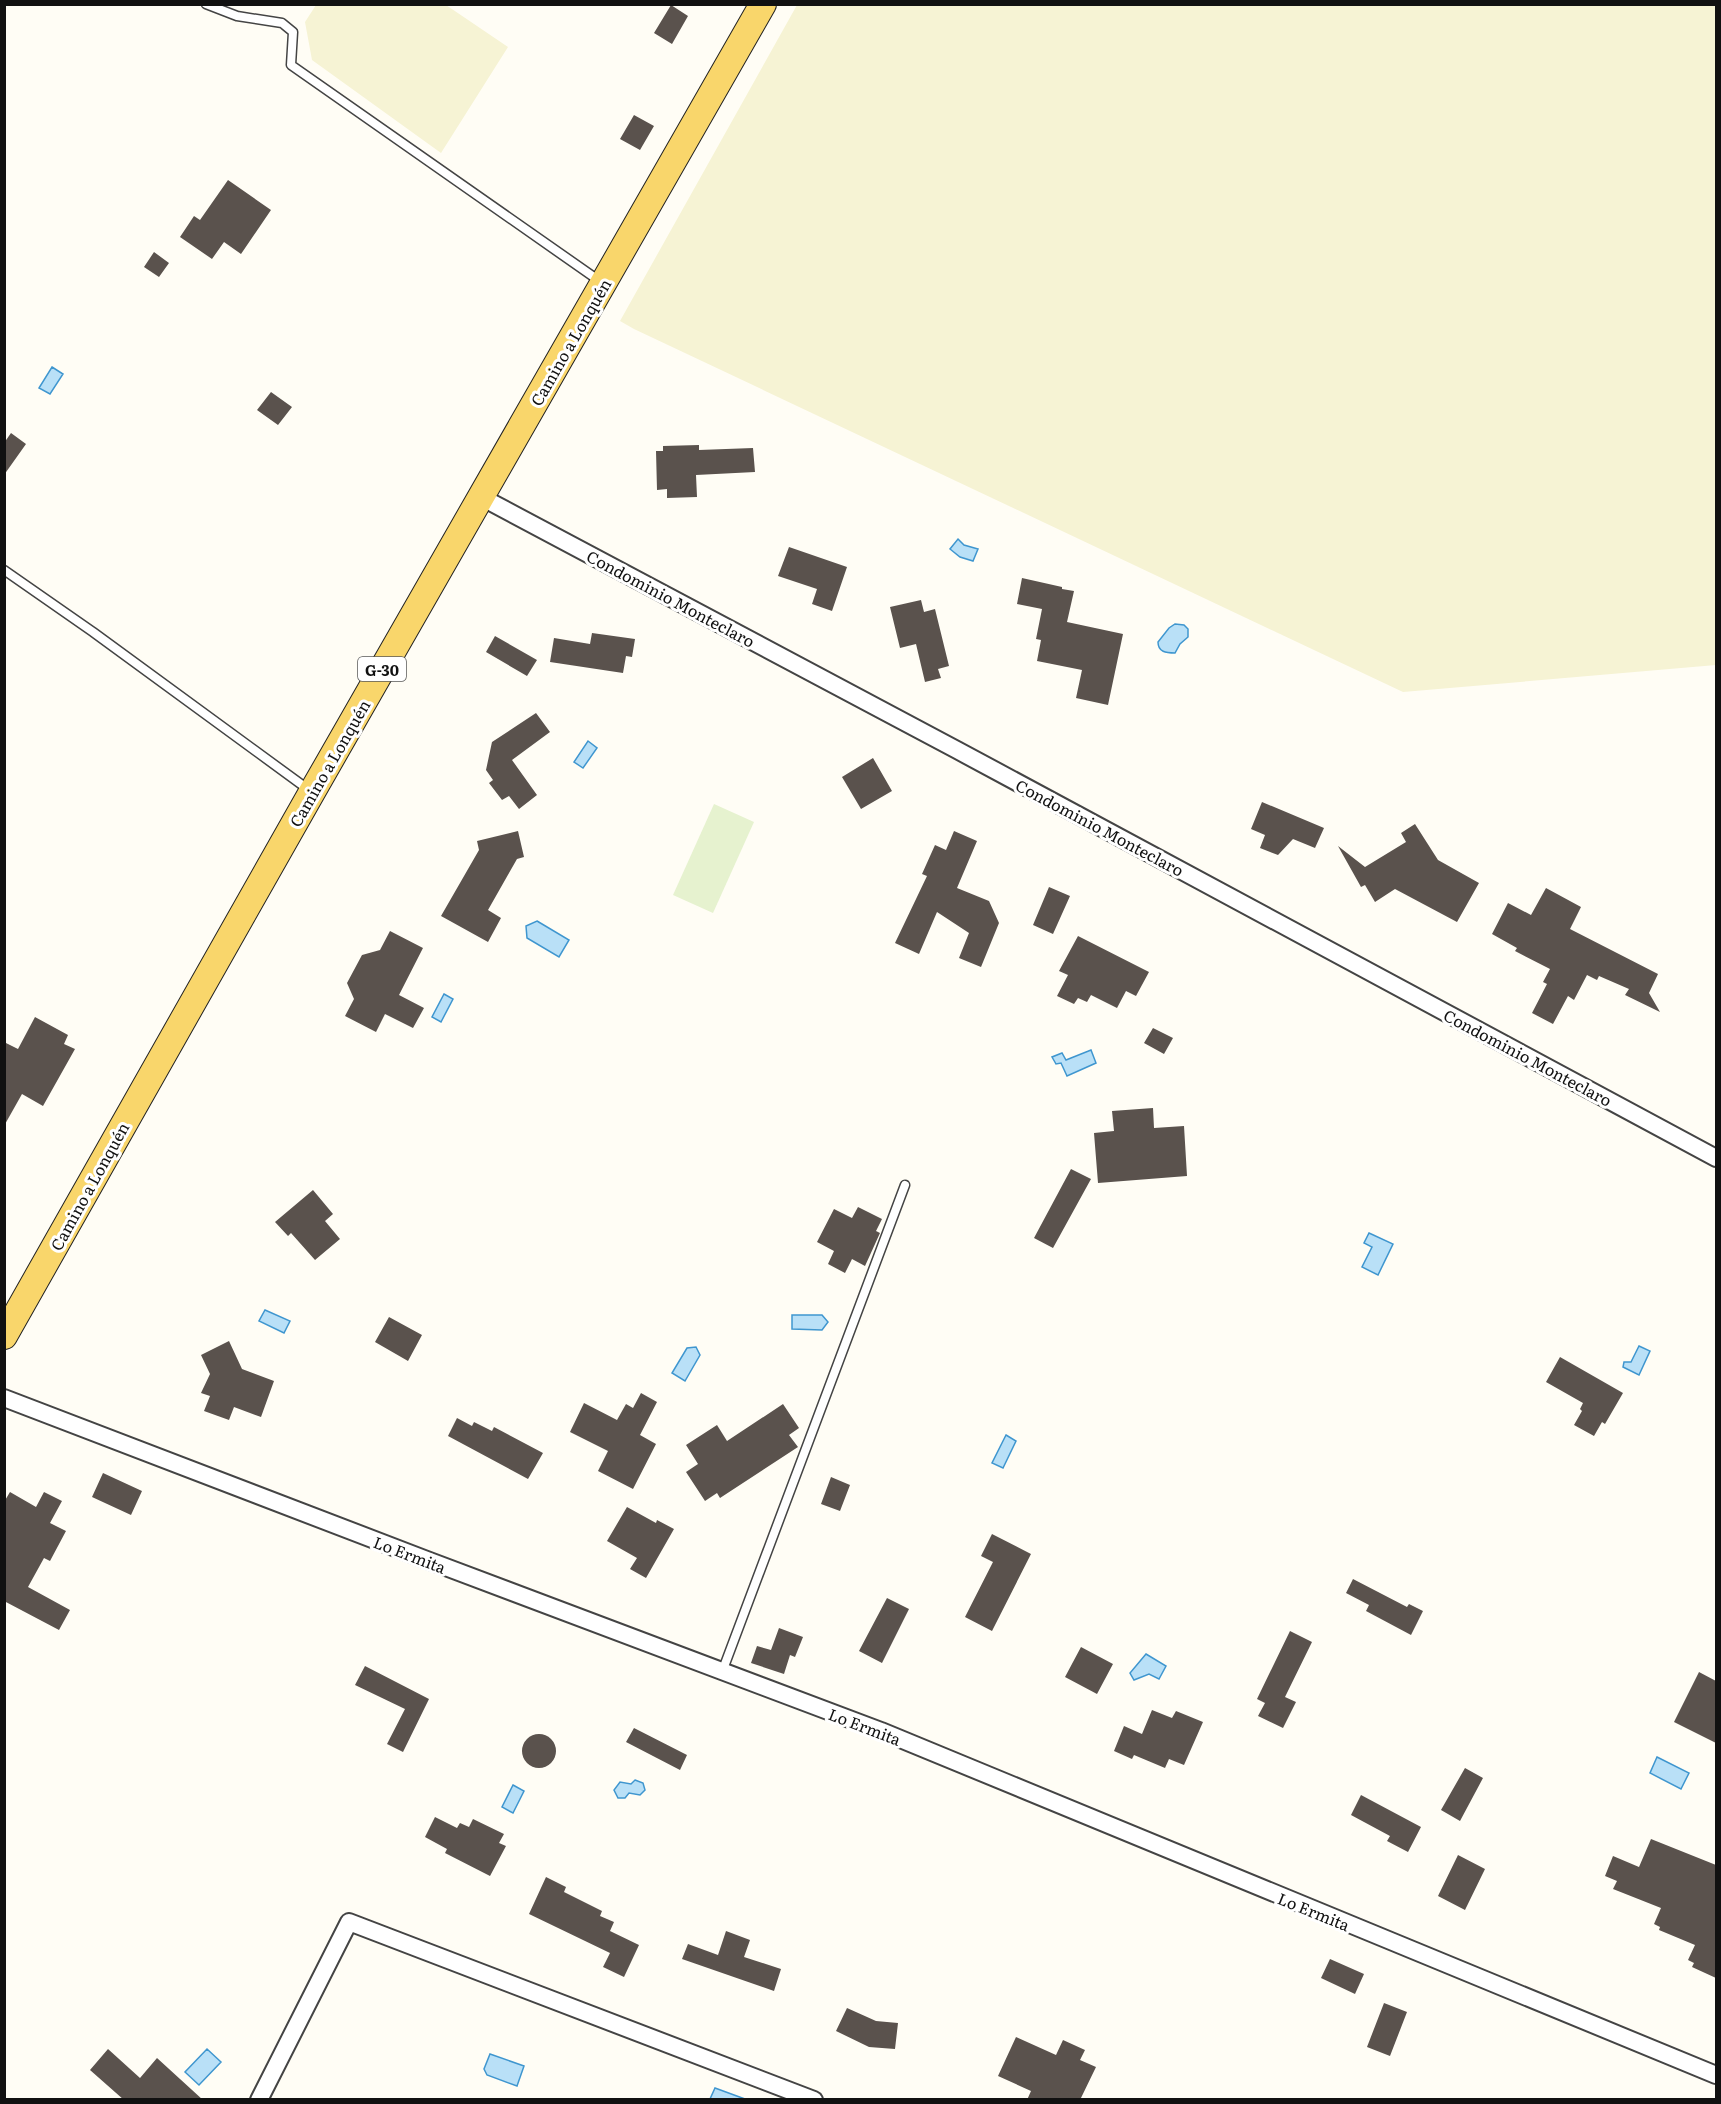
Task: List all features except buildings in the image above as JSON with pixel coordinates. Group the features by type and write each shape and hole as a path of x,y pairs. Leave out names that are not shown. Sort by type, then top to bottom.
{"main road":[{"name":"Camino a Lonquén","path":"4,1336 763,4"}],"street":[{"name":"Condominio Monteclaro","path":"482,497 1716,1158"},
{"name":"Lo Ermita","path":"4,1398 892,1736 1716,2075"},
{"path":"259,2100 349,1922 814,2100"}],"lane":[{"path":"206,4 237,16 282,23 293,33 291,65 604,284"},
{"path":"4,570 312,792"},
{"path":"722,1672 905,1185"}],"shaded area":[{"path":"316,5 446,5 508,47 441,153 312,60 305,22"},
{"path":"797,5 1716,5 1716,665 1403,692 620,321"}],"green space":[{"path":"714,804 754,822 713,913 673,895"}],"water":[{"path":"52,367 63,374 50,394 39,388"},
{"path":"958,539 964,545 978,549 973,561 960,557 950,549"},
{"path":"1175,624 1184,625 1188,629 1188,637 1175,653 1169,653 1159,648 1158,642"},
{"path":"588,741 597,748 583,768 574,762"},
{"path":"537,921 569,940 559,957 527,938 526,926"},
{"path":"444,994 453,999 441,1022 432,1017"},
{"path":"1091,1050 1096,1063 1067,1076 1061,1063 1056,1064 1052,1057 1062,1053 1066,1060"},
{"path":"1369,1233 1393,1244 1378,1275 1362,1267 1372,1247 1364,1243"},
{"path":"265,1310 290,1321 284,1333 259,1321"},
{"path":"792,1315 822,1315 828,1322 822,1330 792,1329"},
{"path":"1639,1346 1650,1351 1639,1375 1623,1367 1624,1362 1631,1362"},
{"path":"696,1347 700,1355 685,1381 672,1373 687,1348"},
{"path":"1006,1435 1016,1441 1003,1468 992,1463"},
{"path":"1146,1654 1166,1666 1159,1679 1149,1674 1134,1680 1130,1673"},
{"path":"1657,1757 1689,1773 1681,1789 1650,1773"},
{"path":"635,1780 643,1783 645,1790 640,1795 629,1793 625,1798 618,1798 614,1790 620,1782 631,1784"},
{"path":"513,1785 524,1791 513,1813 502,1807"},
{"path":"207,2049 221,2062 199,2085 185,2072"},
{"path":"490,2054 524,2066 517,2086 487,2075 484,2069"},
{"path":"715,2088 745,2099 710,2099"}]}
